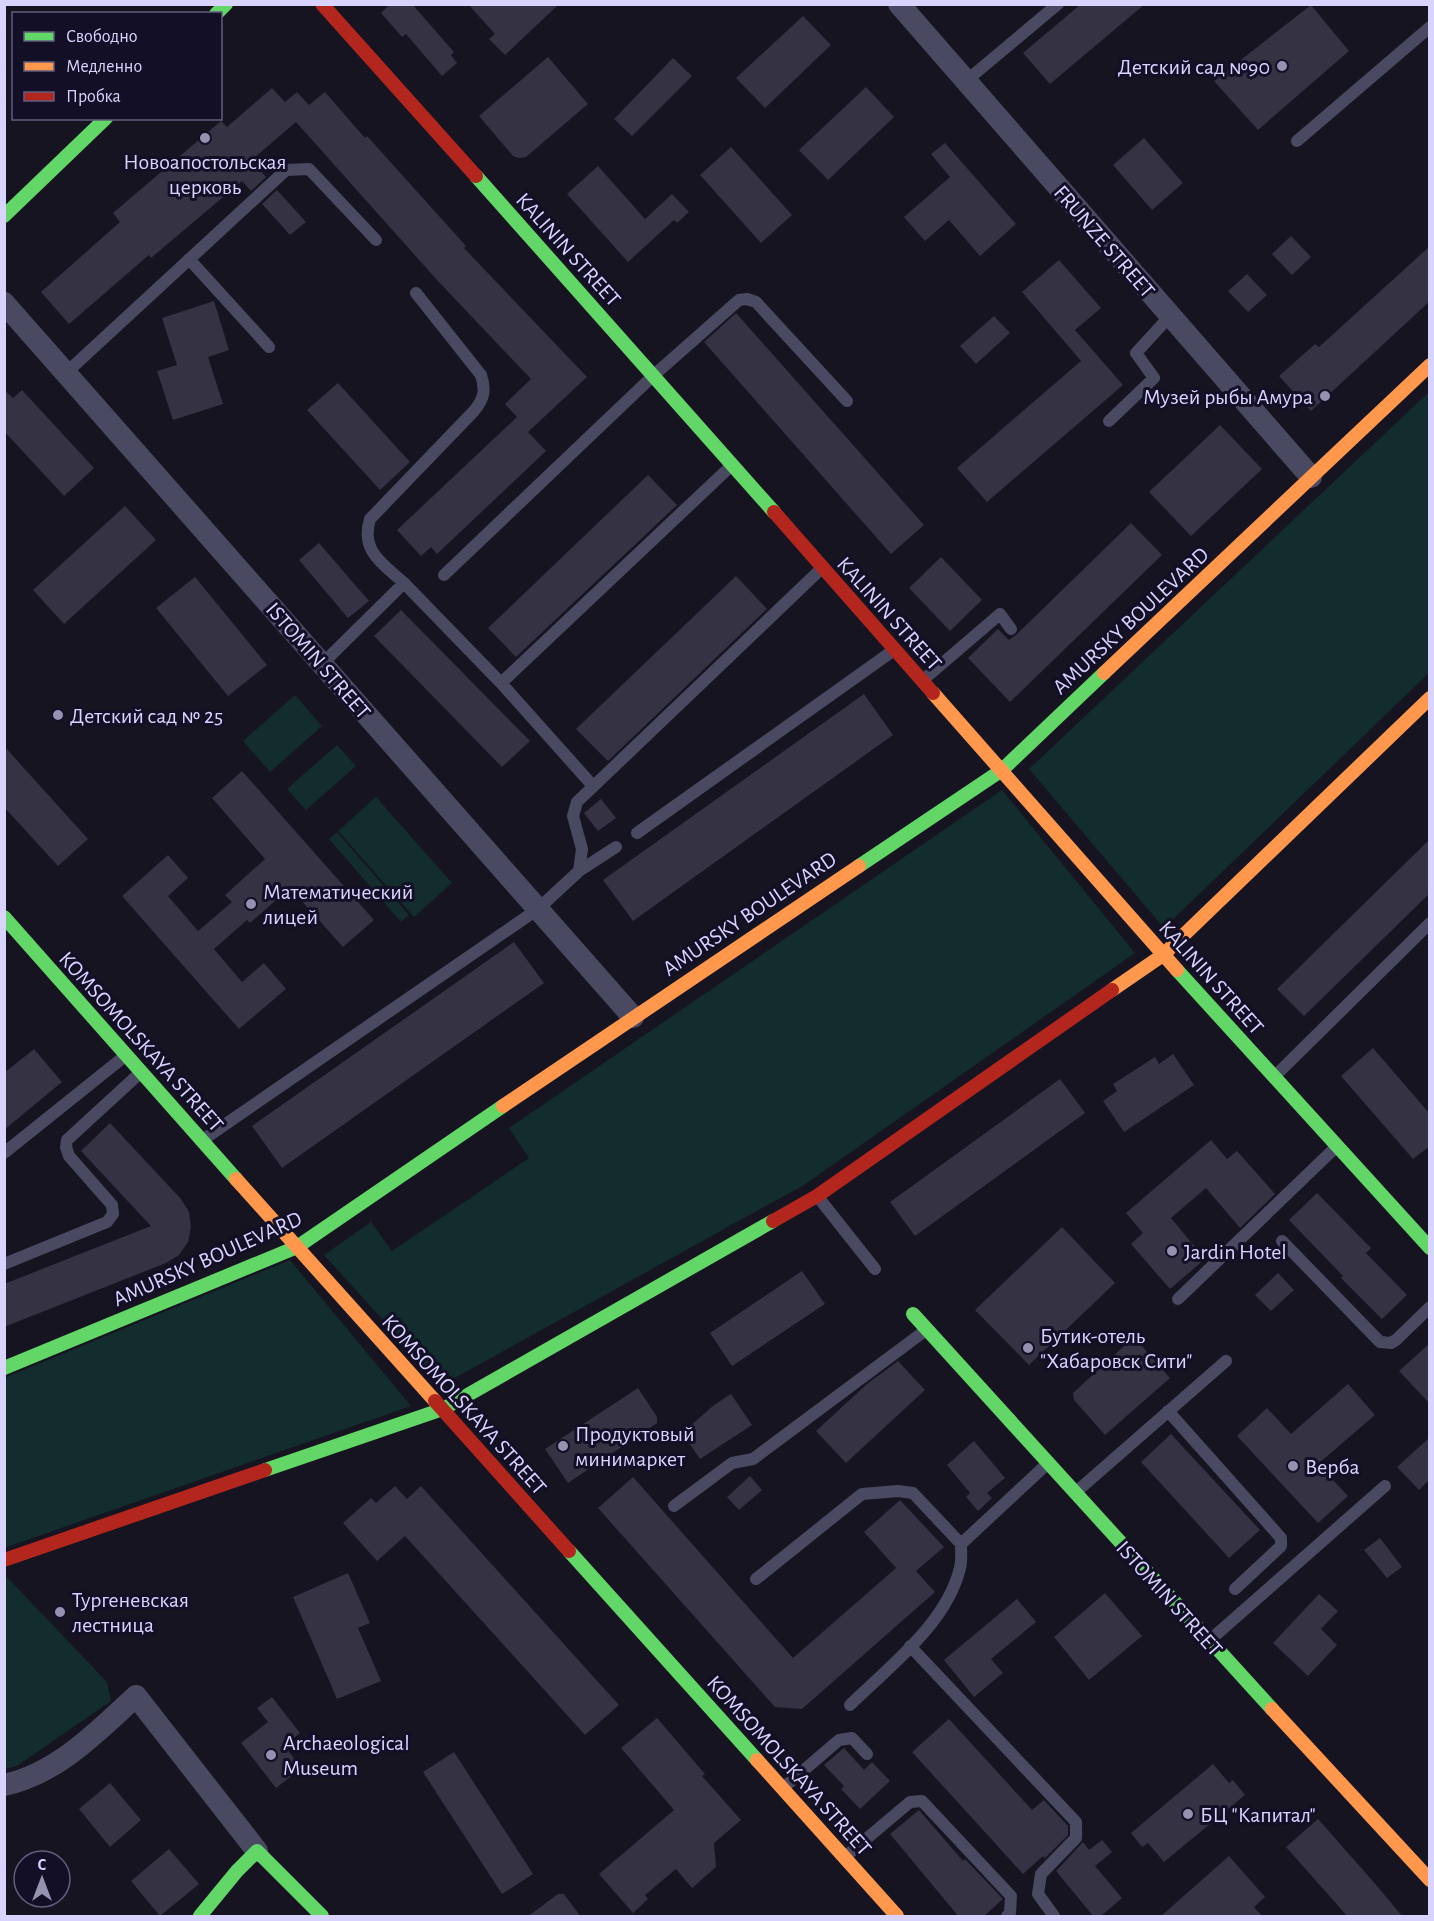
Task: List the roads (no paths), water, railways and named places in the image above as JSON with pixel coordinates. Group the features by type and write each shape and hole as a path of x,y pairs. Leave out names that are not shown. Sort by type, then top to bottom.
{"street":[{"name":"KALININ STREET","path":"322,4 654,375 1163,955 1430,1248"},
{"name":"FRUNZE STREET","path":"899,4 1311,477"},
{"path":"4,216 104,120"},
{"name":"ISTOMIN STREET","path":"4,303 633,1017"},
{"name":"AMURSKY BOULEVARD","path":"4,1368 297,1246 1002,770 1430,366"},
{"path":"5,1560 442,1409 817,1196 1163,955 1430,698"},
{"name":"KOMSOMOLSKAYA STREET","path":"4,917 140,1072 897,1917"},
{"name":"ISTOMIN STREET","path":"913,1314 1209,1641 1430,1880"},
{"path":"4,1785 24,1781 82,1746 136,1695 257,1851 322,1917"},
{"path":"200,1917 237,1871 257,1851"}],"lane":[{"path":"966,81 1058,4"},
{"path":"1297,141 1430,27"},
{"path":"66,373 285,170 309,169 376,240"},
{"path":"189,259 269,347"},
{"path":"416,293 481,375 484,386 483,401 370,519 367,540 373,554 501,683 593,786"},
{"path":"444,575 654,375 739,300 747,299 756,302 847,401"},
{"path":"1109,421 1154,378 1136,353 1170,316"},
{"path":"501,683 731,465"},
{"path":"579,871 582,849 573,816 577,802 822,568"},
{"path":"322,664 404,583"},
{"path":"922,681 1000,614 1011,629"},
{"path":"637,832 894,650"},
{"path":"202,1140 538,909 579,871 616,847"},
{"path":"1274,1077 1430,923"},
{"path":"4,1153 126,1055"},
{"path":"4,1263 107,1222 113,1214 112,1205 69,1156 66,1148 67,1140 140,1072"},
{"path":"1178,1299 1337,1146"},
{"path":"817,1196 875,1269"},
{"path":"1282,1241 1380,1342 1391,1343 1430,1307"},
{"path":"674,1506 732,1463 753,1459 927,1329"},
{"path":"1075,1493 1226,1361"},
{"path":"1168,1412 1281,1538 1281,1546 1235,1589"},
{"path":"850,1705 930,1626 948,1599 960,1567 961,1544 1048,1463"},
{"path":"1209,1641 1385,1486"},
{"path":"756,1579 862,1494 898,1491 913,1493 961,1544"},
{"path":"910,1646 1076,1822 1076,1838 1041,1874 1038,1894 1054,1917"},
{"path":"782,1789 839,1740 852,1738 867,1754"},
{"path":"844,1858 910,1802 922,1801 1011,1896 1010,1913 1007,1917"}],"place":[{"name":"Детский сад №90","path":"1282,66"},
{"name":"Новоапостольская церковь","path":"205,138"},
{"name":"Музей рыбы Амура","path":"1325,396"},
{"name":"Детский сад № 25","path":"58,715"},
{"name":"Математический лицей","path":"251,904"},
{"name":"Jardin Hotel","path":"1172,1251"},
{"name":"Бутик-отель \"Хабаровск Сити\"","path":"1028,1348"},
{"name":"Продуктовый минимаркет","path":"563,1446"},
{"name":"Верба","path":"1293,1466"},
{"name":"Тургеневская лестница","path":"60,1612"},
{"name":"Archaeological Museum","path":"271,1755"},
{"name":"БЦ \"Капитал\"","path":"1188,1814"}]}
